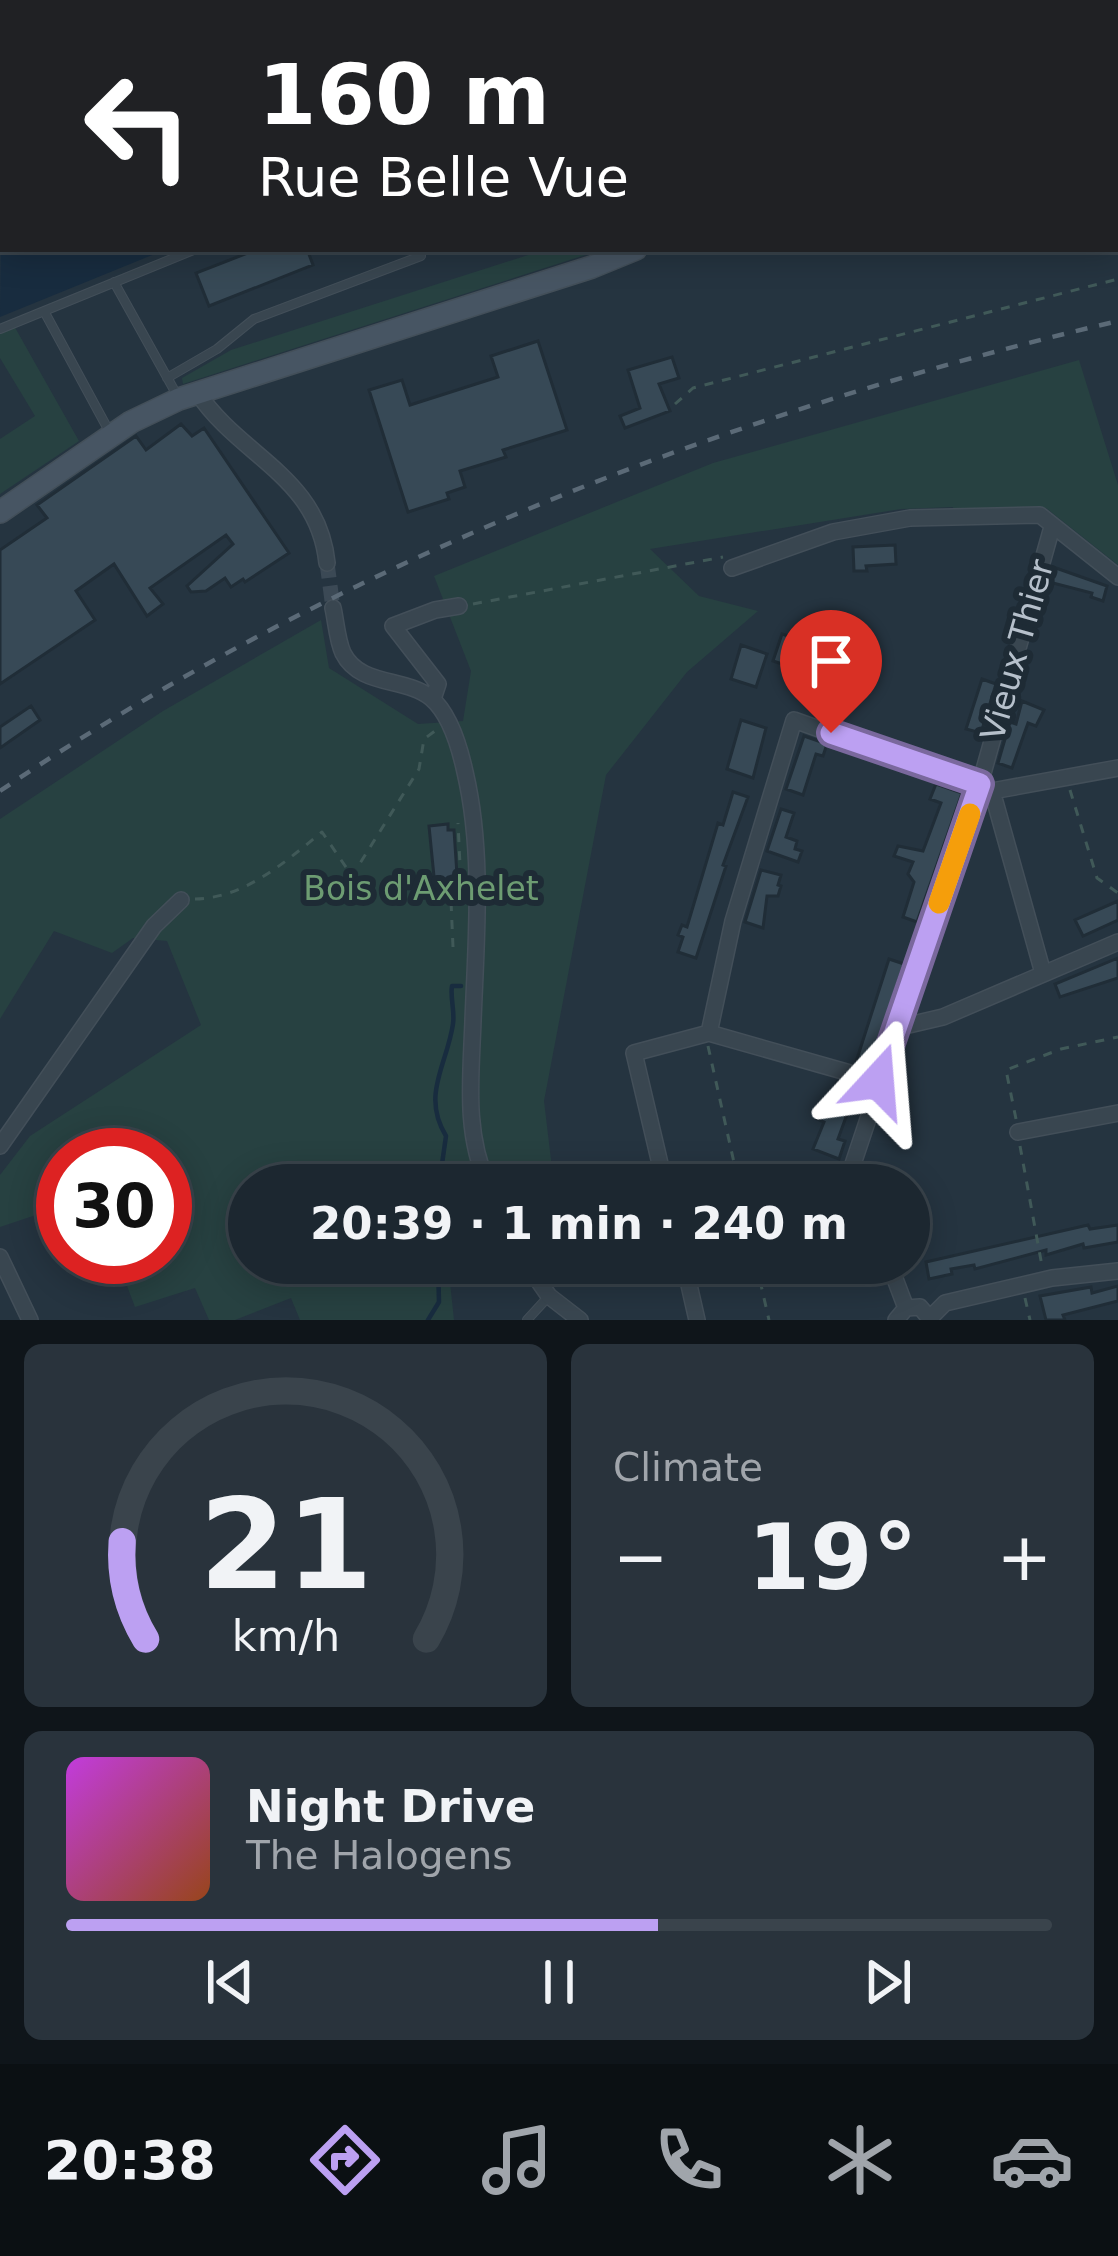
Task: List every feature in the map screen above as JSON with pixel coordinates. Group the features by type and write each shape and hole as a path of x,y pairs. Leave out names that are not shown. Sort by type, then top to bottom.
{"main road":[{"path":"0,512 111,435 188,395 628,252"}],"street":[{"path":"188,395 291,485 324,535 327,563"},
{"path":"733,561 833,532 910,518 1040,515 1052,527"},
{"name":"Vieux Thier","path":"853,1164 896,1028 986,787 1052,527 1118,577"},
{"path":"434,699 438,684 393,626 459,606"},
{"path":"333,608 344,655 375,680 412,688 434,699 451,728 465,771 473,814 477,912 469,1116 479,1164"},
{"path":"710,1033 733,921 794,720 986,787 1118,768"},
{"path":"986,787 1043,973"},
{"path":"0,1145 154,926 182,899"},
{"path":"896,1028 944,1016 1118,942"},
{"path":"660,1164 634,1053 710,1033 878,1081"},
{"path":"1018,1132 1118,1113"},
{"path":"0,1257 30,1320"},
{"path":"895,1284 901,1314 920,1307 931,1318 945,1303 1045,1280 1118,1270"},
{"path":"541,1284 580,1320"},
{"path":"688,1284 697,1320"}],"lane":[{"path":"0,329 189,252"},
{"path":"167,378 217,349 254,319 421,256"},
{"path":"114,282 167,378 188,395"},
{"path":"44,311 111,435"},
{"path":"527,1320 549,1296"}],"path":[{"path":"676,404 693,388 1118,279"},
{"path":"459,606 733,561"},
{"path":"182,899 214,899 270,874 322,832 352,876 419,769 424,739 435,730 446,749"},
{"path":"1066,778 1097,878 1118,893"},
{"path":"453,947 451,902 461,886 458,823"},
{"path":"710,1033 706,1039 734,1164"},
{"path":"1045,1280 1006,1070 1061,1049 1118,1037"},
{"path":"761,1284 769,1320"},
{"path":"1022,1285 1030,1320"}],"green space":[{"path":"538,252 595,252 183,384 182,378 231,350"},
{"path":"13,324 79,441 0,494 0,439 35,416 0,358 0,329"},
{"name":"Bois d'Axhelet","path":"1079,360 1118,485 1118,565 1046,508 901,509 650,549 699,596 758,611 687,672 606,775 544,1101 552,1164 228,1164 228,1284 450,1284 454,1320 300,1320 291,1298 235,1320 209,1320 195,1288 135,1307 126,1284 192,1284 192,1128 42,1128 201,1025 167,941 133,938 112,953 54,931 0,1019 0,819 163,711 321,620 329,668 418,724 463,721 471,671 434,576 713,463"},
{"name":"Bois d'Axhelet","path":"36,1132 36,1215 0,1227 0,1175"}],"water":[{"path":"1,252 160,252 0,317"}],"building":[{"path":"250,252 308,252 313,265 209,306 196,273"},
{"path":"538,341 567,430 503,450 506,457 460,471 465,487 447,493 449,499 408,512 369,390 402,380 410,405 498,377 491,356"},
{"path":"672,357 679,378 659,384 670,411 625,428 620,416 640,408 628,370"},
{"path":"181,424 192,436 204,428 289,553 245,582 231,587 225,578 206,591 191,592 187,586 233,544 226,535 150,588 163,604 147,616 114,564 76,591 95,620 0,684 0,550 47,518 37,505 136,436 146,450"},
{"path":"895,545 896,564 854,571 853,547"},
{"path":"1053,567 1107,586 1103,601 1091,597 1092,593 1049,582"},
{"path":"782,634 810,643 801,670 773,661"},
{"path":"741,645 767,654 756,687 731,679"},
{"path":"982,679 996,684 981,733 966,729"},
{"path":"1022,701 1044,710 1036,726 1028,723 1012,768 998,763 1010,722 1016,724"},
{"path":"31,706 40,720 0,748 0,727"},
{"path":"741,720 766,728 753,778 727,769"},
{"path":"804,736 827,744 823,756 816,754 803,795 786,789"},
{"path":"936,784 962,793 917,922 903,917 914,882 908,874 913,862 894,856 898,846 923,851 941,803 930,799"},
{"path":"733,792 748,797 696,958 678,952 683,937 678,935 682,925 687,927 718,823 723,825"},
{"path":"781,809 794,813 786,837 797,841 795,849 802,851 798,862 767,851"},
{"path":"448,824 448,830 454,830 457,875 452,876 448,896 436,897 429,826"},
{"path":"761,870 781,875 778,896 767,896 763,928 745,922"},
{"path":"1118,901 1118,920 1083,936 1075,920"},
{"path":"1118,958 1118,978 1060,997 1055,984"},
{"path":"889,959 904,964 870,1066 856,1062"},
{"path":"837,1082 851,1086 854,1095 838,1139 845,1141 839,1159 813,1149 824,1122 817,1119 820,1109 827,1112"},
{"path":"1088,1225 1090,1229 1118,1225 1118,1242 1084,1248 1083,1244 1046,1255 1046,1250 975,1269 974,1265 951,1269 952,1274 930,1279 930,1261"},
{"path":"1118,1286 1118,1301 1063,1315 1065,1320 1046,1320 1040,1296 1091,1287 1092,1293"}],"waterway":[{"path":"442,1164 446,1136 436,1093 453,1024 452,986 461,986"},
{"path":"428,1320 439,1302 439,1284"}],"tunnel":[{"path":"327,563 333,608"}],"railway":[{"path":"0,791 129,709 262,634 537,505 679,450 824,402 1118,321"}],"slow traffic":[{"path":"939,903 970,814"}],"route":[{"path":"831,733 980,784 878,1081"}]}
